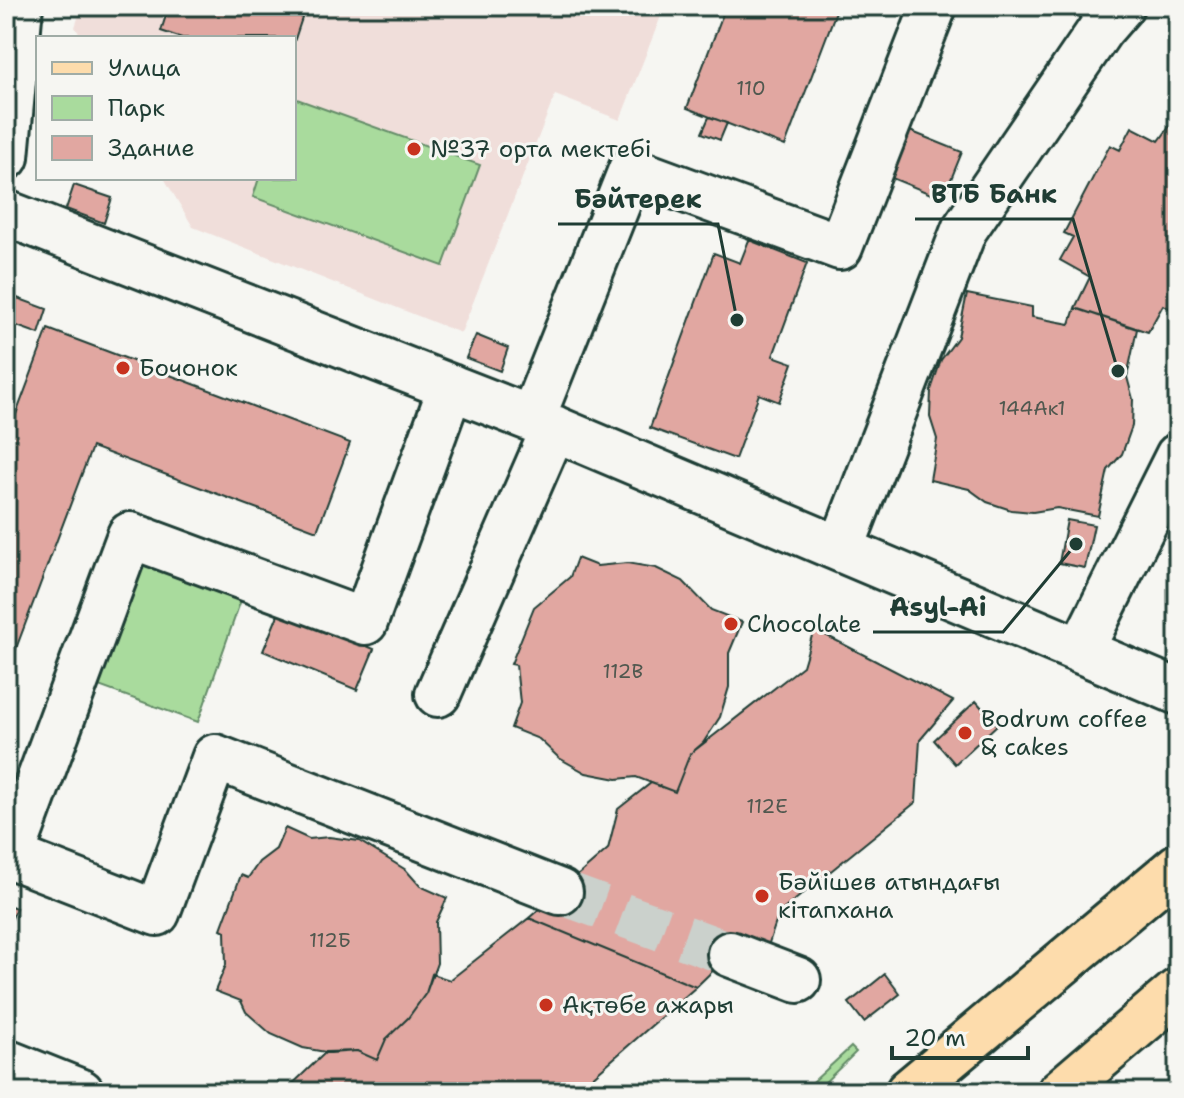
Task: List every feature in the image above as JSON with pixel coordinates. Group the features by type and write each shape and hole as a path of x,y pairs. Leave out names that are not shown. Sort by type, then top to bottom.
{"main road":[{"path":"908,1092 1178,866"},
{"path":"1060,1092 1174,1003"}],"street":[{"path":"6,157 20,6"},
{"path":"438,694 543,423 631,170 840,247 934,6"},
{"path":"841,549 964,230 1121,6"},
{"path":"6,213 543,423 1081,650 1171,680"},
{"path":"451,387 365,622 130,535 9,855 157,913 215,757 560,892"},
{"path":"1081,650 1178,456"},
{"path":"730,954 798,980"},
{"path":"6,1062 81,1092"}],"shaded area":[{"name":"№37 орта мектебі","path":"82,6 665,6 620,120 555,95 461,333 193,227 165,180 296,180 296,36 81,36 75,27"}],"green space":[{"path":"296,99 480,165 443,266 253,197 258,180 296,180"},
{"path":"137,560 242,597 198,722 93,684"},
{"path":"851,1047 856,1052 815,1092 802,1092"}],"building":[{"path":"169,6 306,6 296,36 176,36 161,31"},
{"path":"726,6 838,6 785,146 687,108"},
{"path":"1177,116 1178,295 1171,309 1163,305 1148,332 1075,308 1090,277 1060,260 1073,237 1064,233 1110,145 1120,150 1132,127 1159,141"},
{"path":"709,117 727,123 720,140 702,133"},
{"path":"900,127 962,152 943,199 882,174"},
{"path":"74,185 112,198 104,223 66,209"},
{"path":"749,240 807,263 773,356 793,363 779,402 759,394 735,459 650,428 714,253 740,263"},
{"path":"967,294 1032,307 1032,317 1070,324 1075,308 1137,329 1127,377 1133,399 1132,426 1122,454 1108,470 1098,516 1057,508 1033,512 1011,510 987,502 969,489 930,480 937,439 930,417 931,390 941,360 958,337"},
{"path":"9,295 47,309 39,334 6,322"},
{"path":"48,329 350,443 317,531 92,447 6,675 6,441"},
{"path":"476,335 508,348 500,371 466,358"},
{"path":"1067,520 1094,525 1085,568 1059,563"},
{"path":"577,558 597,566 627,563 656,568 683,581 711,610 742,622 729,653 729,687 720,717 703,743 690,754 675,792 636,777 617,779 586,773 559,758 539,739 511,728 520,703 516,665 511,664 534,607 570,577"},
{"path":"280,610 374,649 357,690 263,651"},
{"path":"814,629 953,701 920,740 916,802 779,913 764,958 730,954 696,987 529,918 608,849 618,809 651,783 675,792 690,754 803,666"},
{"name":"Bodrum coffee & cakes","path":"976,701 997,725 955,764 934,740"},
{"path":"285,828 309,839 329,837 359,841 406,870 420,886 447,898 436,922 437,963 426,993 408,1018 386,1039 377,1060 357,1051 331,1053 303,1048 271,1034 246,1012 241,1001 215,991 226,965 225,931 221,929 241,875 248,878 259,862 276,849"},
{"path":"6,904 16,908 6,933"},
{"name":"Ақтөбе ажары","path":"529,918 696,987 575,1092 284,1092 326,1052 357,1051 377,1060 386,1039 408,1018 426,993 432,974 450,980"},
{"path":"885,974 900,994 864,1022 849,1003"}],"tunnel":[{"path":"560,892 730,954"}],"place":[{"name":"№37 орта мектебі","path":"414,149"},
{"name":"Бәйтерек","path":"737,320"},
{"name":"Бочонок","path":"123,368"},
{"name":"ВТБ Банк","path":"1118,371"},
{"name":"Asyl-Ai","path":"1076,544"},
{"name":"Chocolate","path":"731,624"},
{"name":"Bodrum coffee & cakes","path":"965,733"},
{"name":"Бәйішев атындағы кітапхана","path":"762,896"},
{"name":"Ақтөбе ажары","path":"546,1005"}]}
